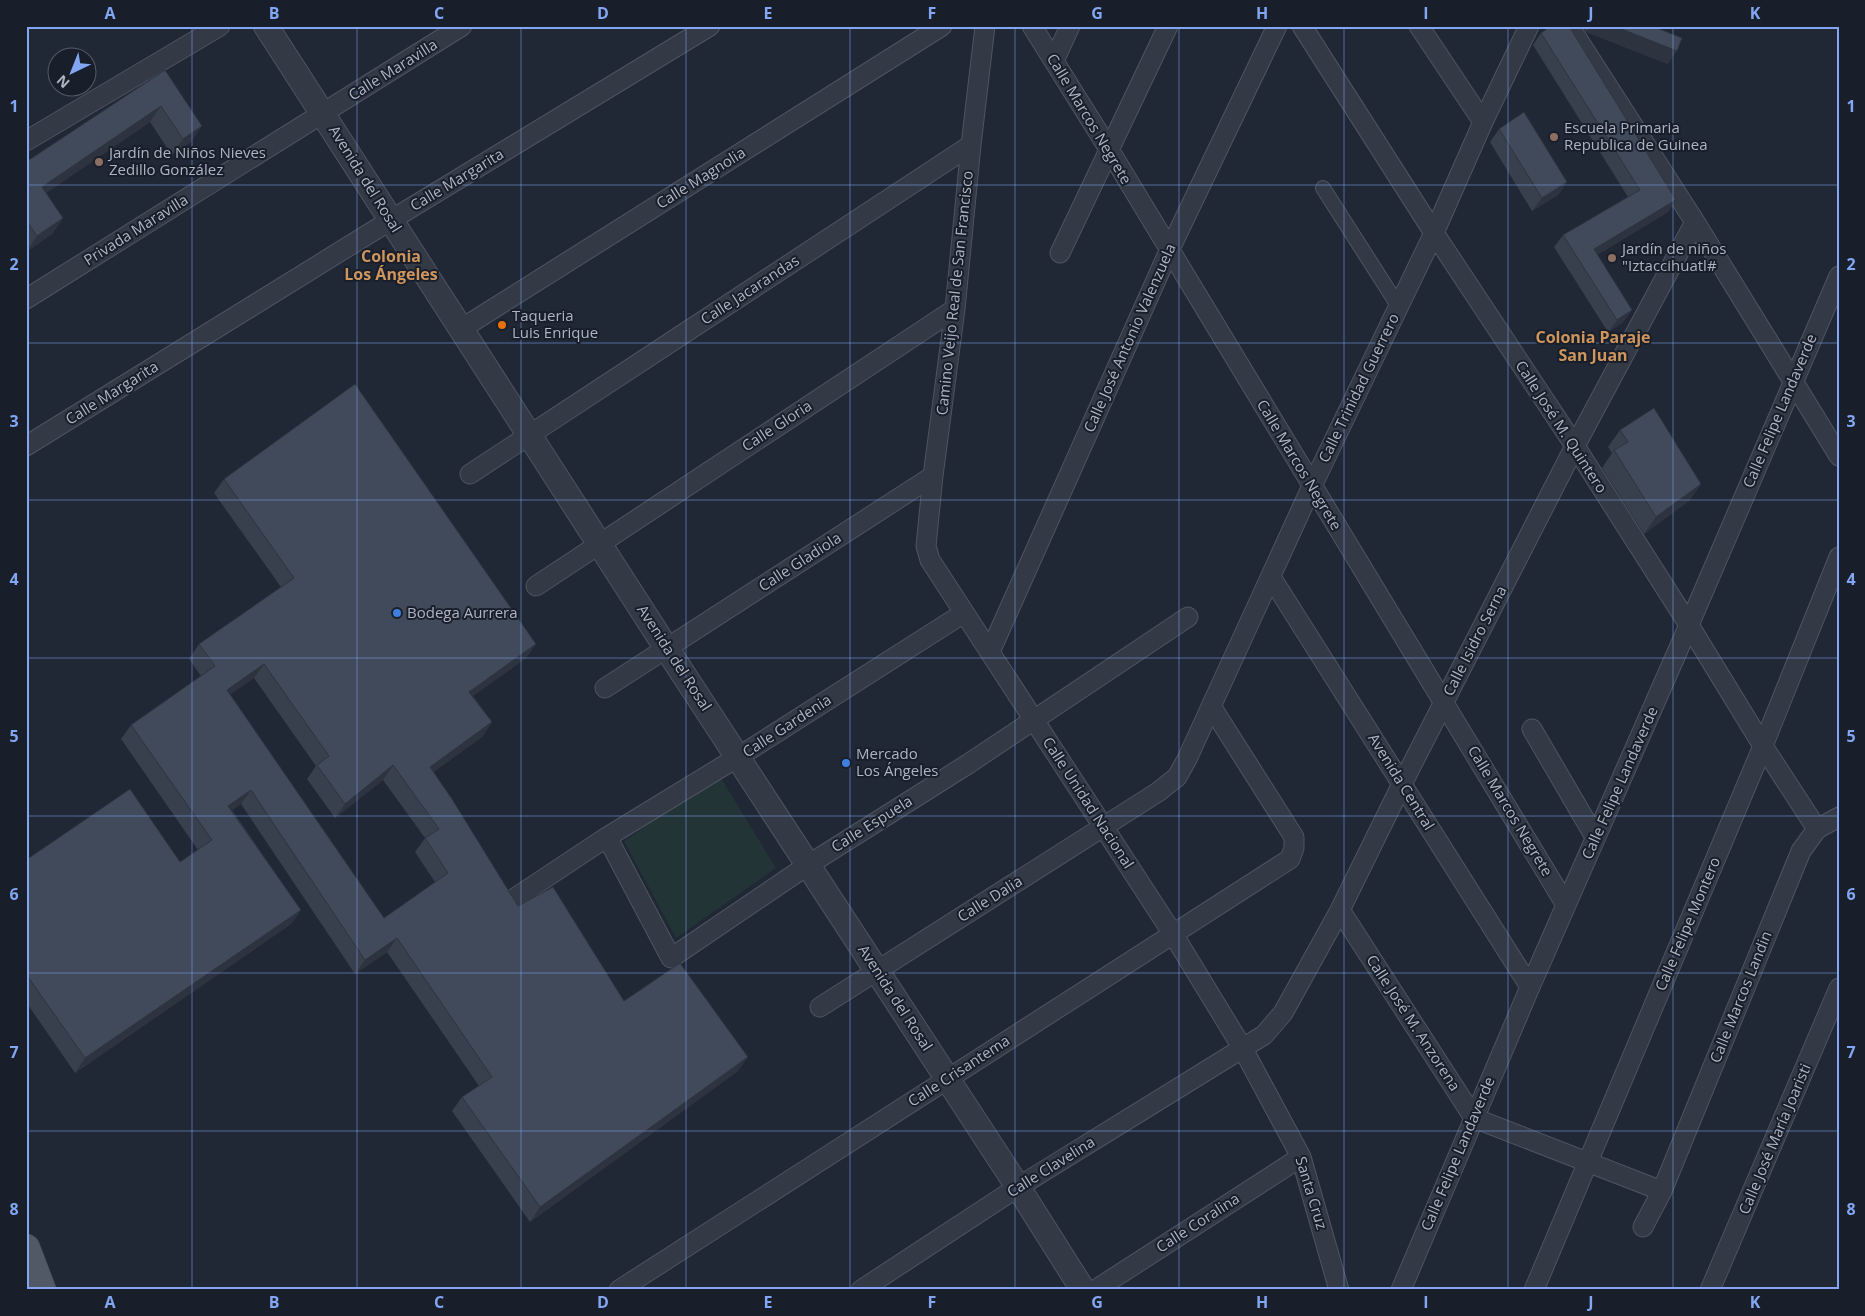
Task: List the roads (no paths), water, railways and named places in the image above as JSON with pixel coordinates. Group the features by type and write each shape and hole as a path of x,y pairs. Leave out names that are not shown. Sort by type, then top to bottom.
{"main road":[{"path":"26,1248 42,1290"}],"street":[{"path":"26,141 220,26"},
{"name":"Avenida del Rosal","path":"266,26 667,648 1018,1186 1083,1290"},
{"name":"Calle Maravilla","path":"323,113 462,26"},
{"name":"Calle Margarita","path":"26,446 391,220 710,26"},
{"name":"Calle Magnolia","path":"461,329 942,26"},
{"name":"Camino Veijo Real de San Francisco","path":"930,560 926,546 933,476 955,309 985,26"},
{"name":"Calle Marcos Negrete","path":"1032,26 1566,905"},
{"path":"1054,61 1070,26"},
{"path":"1060,253 1110,152 1168,26"},
{"name":"Calle José Antonio Valenzuela","path":"990,652 1169,251 1277,26"},
{"name":"Calle José M. Quintero","path":"1302,26 1434,233 1575,446 1689,625 1762,746 1816,829"},
{"path":"1419,26 1482,122"},
{"name":"Calle Trinidad Guerrero","path":"1103,827 1158,792 1177,777 1187,759 1312,486 1434,233 1482,122 1529,26"},
{"path":"1569,26 1695,222 1839,456"},
{"name":"Privada Maravilla","path":"26,299 323,113"},
{"name":"Calle Jacarandas","path":"470,474 971,145"},
{"path":"1323,188 1399,307"},
{"name":"Calle Isidro Serna","path":"1243,1049 1264,1036 1283,1013 1340,910 1402,784 1575,446 1695,222"},
{"name":"Calle Felipe Landaverde","path":"1401,1290 1530,987 1689,625 1839,276"},
{"name":"Calle Gloria","path":"536,586 599,542 955,309"},
{"name":"Calle Gladiola","path":"605,688 933,476"},
{"name":"Calle Felipe Montero","path":"1534,1290 1762,746 1839,557"},
{"name":"Calle Unidad Nacional","path":"930,560 1173,934 1243,1049"},
{"name":"Avenida Central","path":"1271,577 1530,987"},
{"name":"Calle Gardenia","path":"515,898 607,837 738,757 964,613"},
{"name":"Calle Espuela","path":"607,837 671,958 808,864 1034,720 1188,617"},
{"name":"Calle Crisantema","path":"619,1290 1290,859 1294,848 1294,837 1211,706"},
{"path":"1532,729 1595,838"},
{"name":"Calle Marcos Landin","path":"1643,1227 1662,1191 1801,851 1816,829 1839,817"},
{"name":"Calle Dalia","path":"820,1007 1103,827"},
{"name":"Calle José M. Anzorena","path":"1340,910 1474,1118"},
{"name":"Calle José María Joaristi","path":"1710,1290 1839,988"},
{"name":"Santa Cruz","path":"1243,1049 1302,1157 1334,1287"},
{"name":"Calle Clavelina","path":"861,1290 1018,1186 1243,1049"},
{"path":"1474,1118 1662,1191"},
{"name":"Calle Coralina","path":"1095,1290 1302,1157"}],"place":[{"name":"Escuela Primaria Republica de Guinea","path":"1554,137"},
{"name":"Jardín de Niños Nieves Zedillo González","path":"99,162"},
{"name":"Jardín de niños \"Iztaccihuatl#","path":"1612,258"},
{"name":"Taqueria Luis Enrique","path":"502,325"},
{"name":"Bodega Aurrera","path":"397,613"},
{"name":"Mercado Los Ángeles","path":"846,763"}],"district":[{"name":"Colonia Los Ángeles","path":"391,265"},
{"name":"Colonia Paraje San Juan","path":"1593,346"}]}
